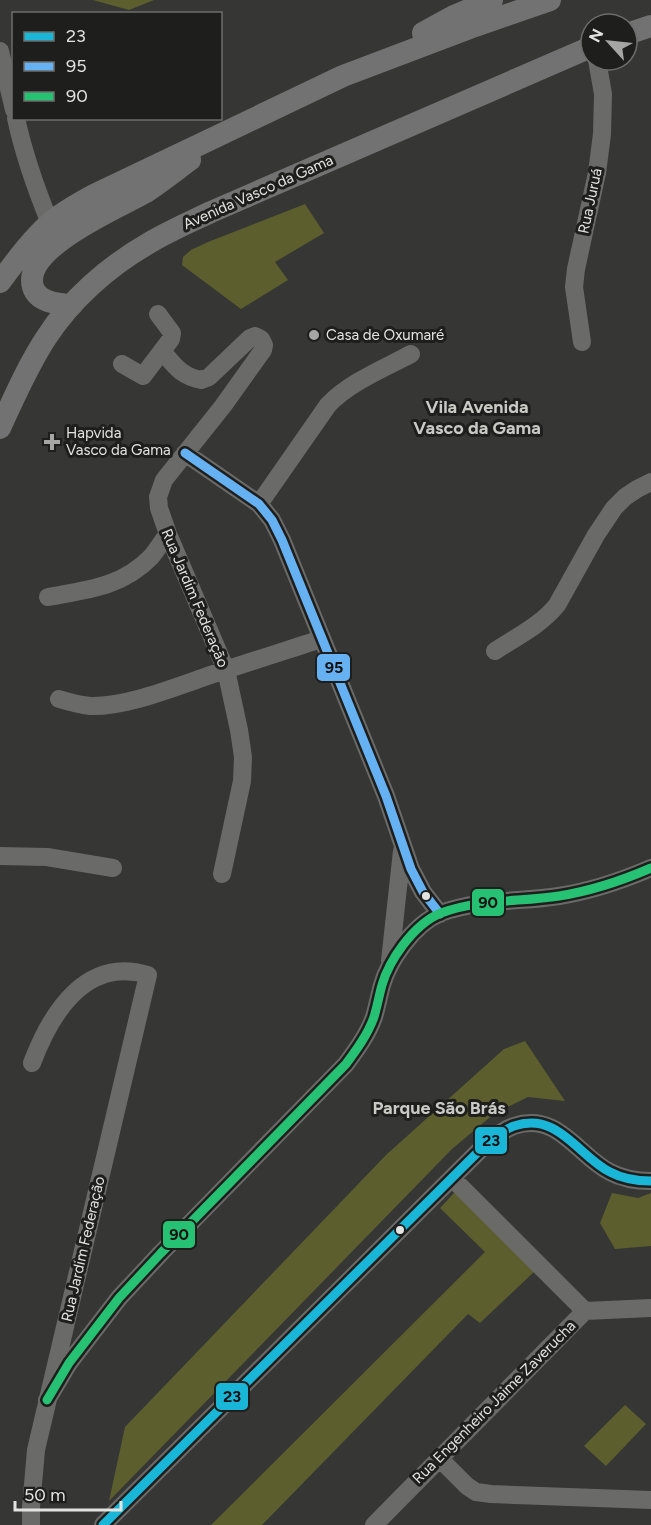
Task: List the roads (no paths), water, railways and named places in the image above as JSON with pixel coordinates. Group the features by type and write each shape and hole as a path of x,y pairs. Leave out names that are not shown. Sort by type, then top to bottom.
{"main road":[{"path":"0,282 28,246 50,223 72,207 343,76 454,16 492,0"},
{"path":"343,76 550,0"},
{"name":"Avenida Vasco da Gama","path":"0,428 18,388 40,348 58,322 105,273 150,242 217,210 579,52"},
{"path":"72,305 51,302 35,292 32,277 43,257 70,233 149,190 224,134"}],"street":[{"path":"0,51 12,102"},
{"name":"Rua Juruá","path":"582,342 574,286 597,173 602,134 603,94 599,72"},
{"path":"16,120 33,182 50,223"},
{"path":"122,364 144,376 171,339 172,333 158,314"},
{"name":"Rua Jardim Federação","path":"162,351 184,375 201,380 209,377 250,338 255,336 261,339 264,345 223,406 164,480 158,496 159,508 168,534 226,670 243,757 238,804 222,874"},
{"path":"259,504 328,405 336,397 411,354"},
{"path":"185,453 259,504 272,520 386,795 402,847 416,882 440,914"},
{"path":"495,651 539,623 550,613 557,605 596,535 614,508 625,497 651,482"},
{"path":"48,597 107,586 121,580 150,557 168,534"},
{"path":"59,699 91,706 112,704 172,688 321,639"},
{"path":"390,966 402,847"},
{"path":"0,856 47,857 113,868"},
{"path":"47,1400 69,1363 119,1298 346,1064 368,1031 375,1015 382,983 390,966 409,937 420,927 440,914 459,908 576,893 597,888 651,868"},
{"name":"Rua Jardim Federação","path":"31,1525 36,1450 148,975 135,971 120,971 92,979 78,989 60,1008 50,1023 32,1063"},
{"path":"103,1525 498,1134 515,1126 530,1123 544,1125 570,1139 609,1172 632,1179 651,1181"},
{"name":"Rua Engenheiro Jaime Zaverucha","path":"374,1525 585,1311 452,1178"},
{"path":"585,1311 651,1308"},
{"path":"439,1458 476,1492 651,1500"}],"place":[{"name":"Casa de Oxumaré","path":"314,335"},
{"name":"Hapvida Vasco da Gama","path":"52,442"}],"district":[{"name":"Vila Avenida Vasco da Gama","path":"477,417"},
{"name":"Parque São Brás","path":"439,1108"}]}
